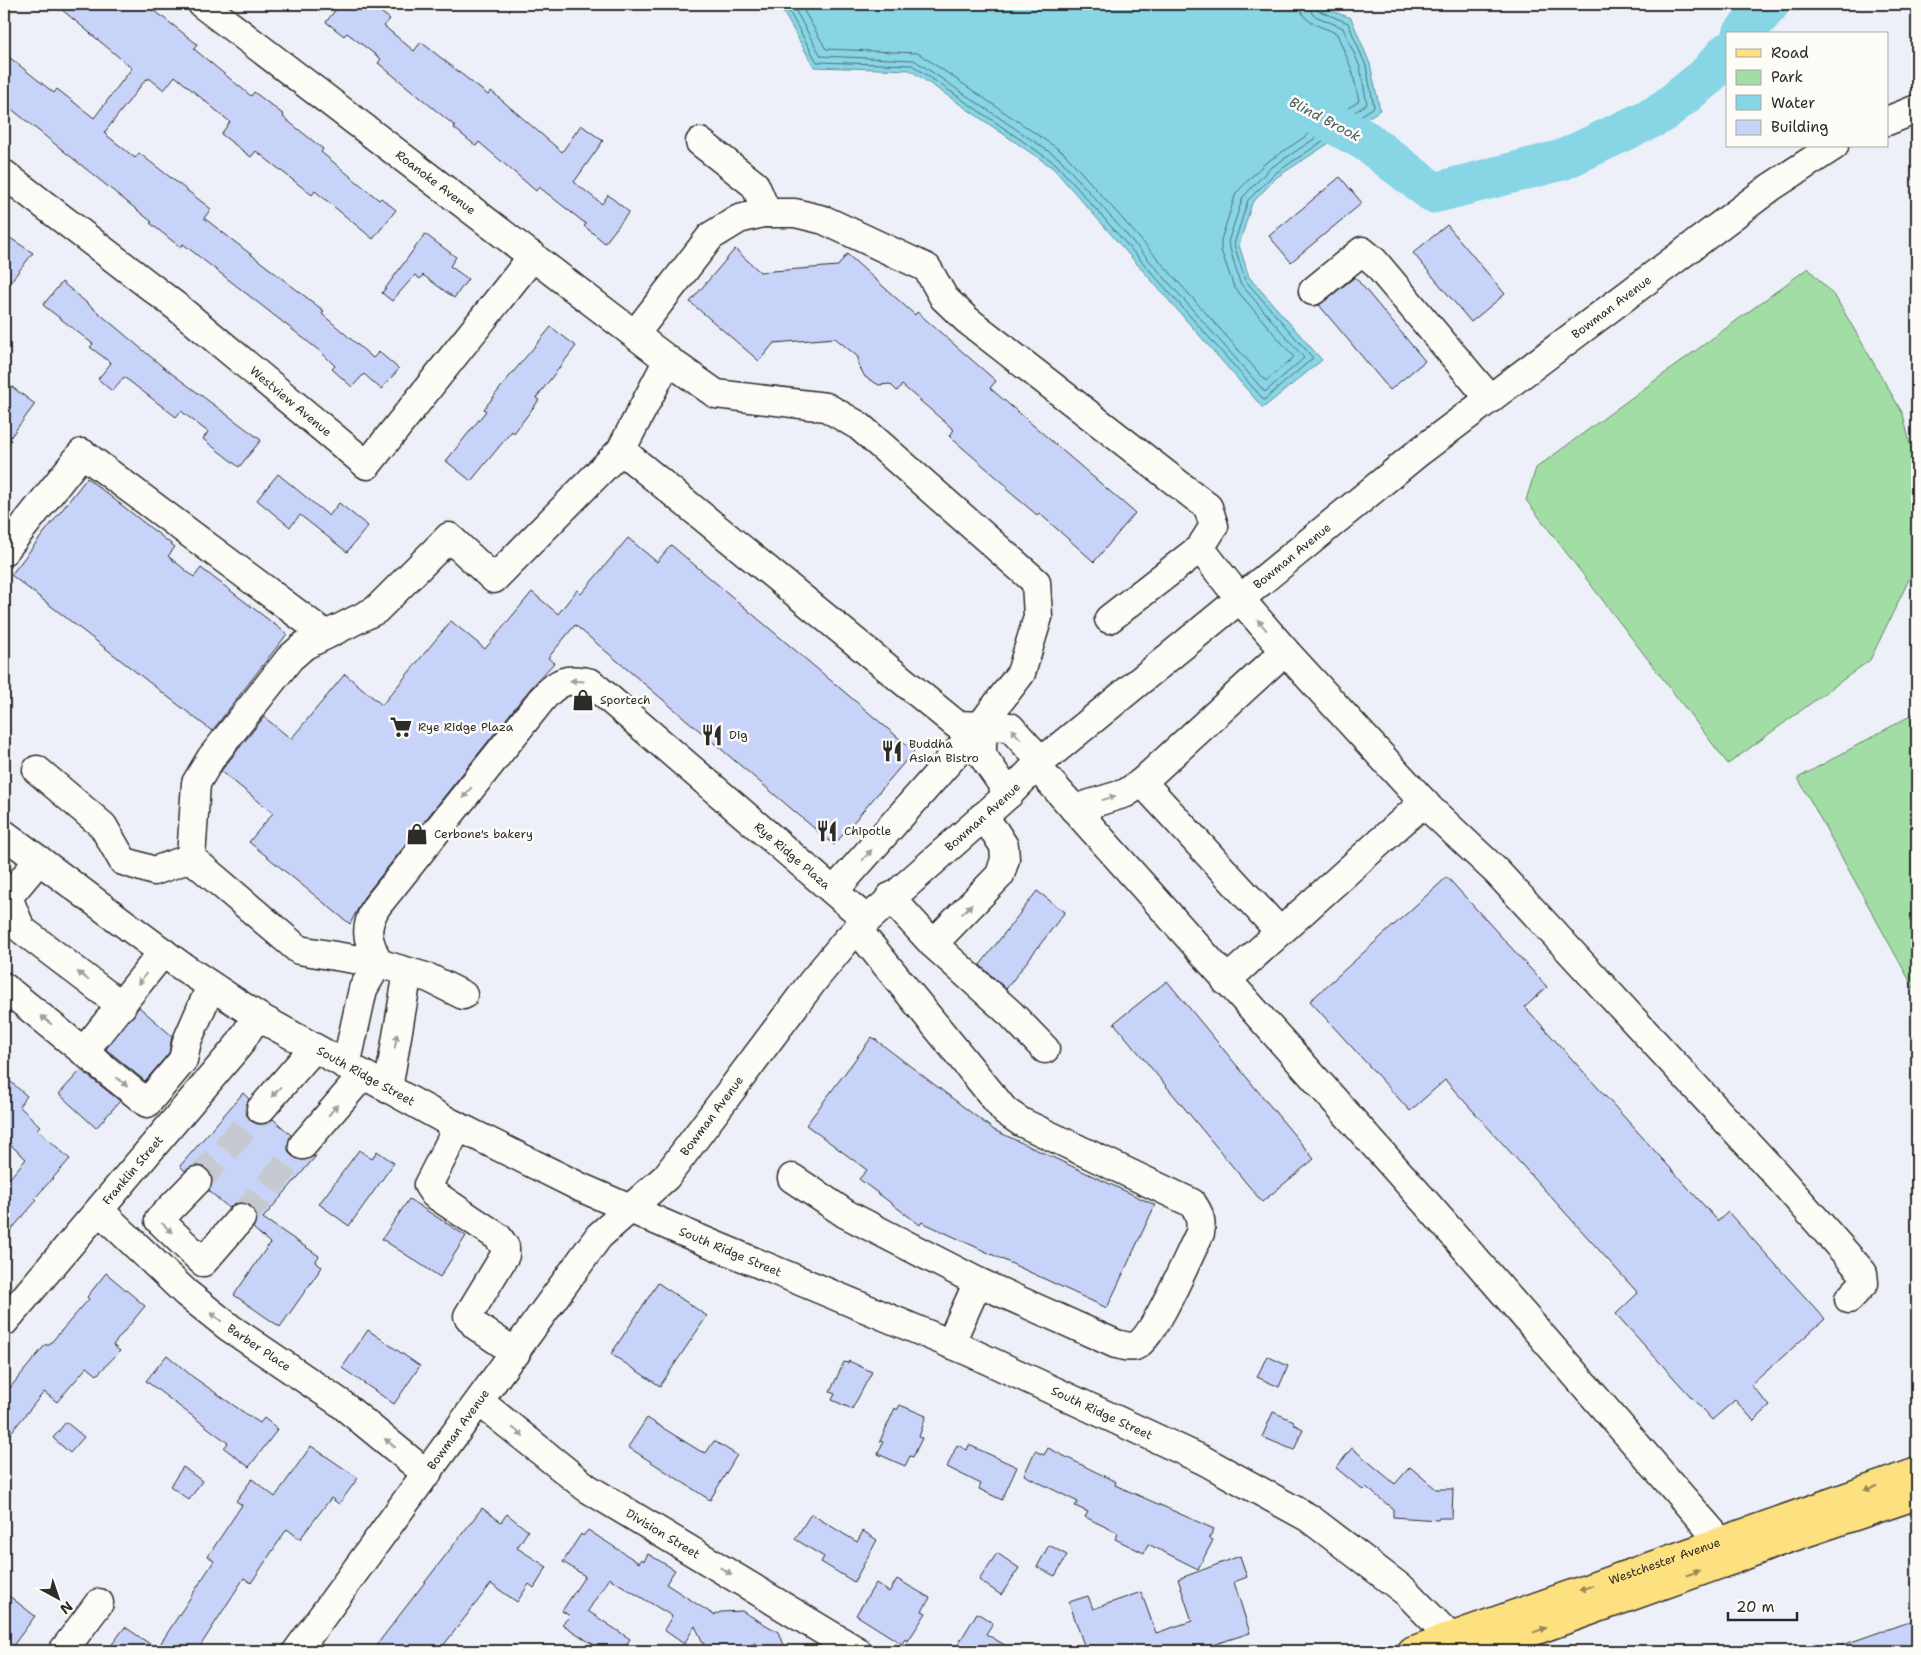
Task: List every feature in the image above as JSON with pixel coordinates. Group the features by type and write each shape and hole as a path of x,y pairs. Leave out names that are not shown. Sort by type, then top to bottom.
{"main road":[{"name":"Westchester Avenue","path":"1410,1651 1457,1644 1720,1542 1917,1472"},
{"name":"Westchester Avenue","path":"1478,1651 1738,1558 1780,1541 1917,1495"}],"street":[{"name":"Roanoke Avenue","path":"202,4 668,360 716,394 826,407 860,426 1036,582 1038,617 1024,667 982,724 834,891"},
{"path":"1888,121 1917,109"},
{"path":"700,142 755,185 767,213"},
{"name":"Bowman Avenue","path":"297,1651 516,1353 599,1236 666,1177 813,981 862,924 890,897 1009,794 1039,764 1419,452 1771,187 1831,148"},
{"name":"Westview Avenue","path":"4,174 177,307 367,466 533,256"},
{"path":"635,334 711,236 739,219 767,213 795,213 824,220 927,268 944,298 967,320 1208,507 1214,526 1200,548 1109,619"},
{"path":"1314,291 1362,251 1374,261 1490,399"},
{"path":"191,858 196,783 211,758 290,658 305,645 376,610 449,537 494,579 622,450 668,360"},
{"path":"622,450 957,725 982,724 1010,727 1074,810 1427,1204 1720,1542"},
{"path":"4,551 82,454 326,635"},
{"path":"1200,548 1240,599 1285,651 1424,802 1496,872 1774,1172 1863,1273 1864,1283 1849,1299"},
{"path":"1074,810 1126,793 1142,782 1285,651"},
{"name":"Rye Ridge Plaza","path":"378,963 368,939 367,923 376,907 555,685 575,679 591,683 834,891 862,924 1005,1111 1021,1122 1192,1203 1199,1213 1202,1223 1200,1233 1156,1321 1147,1337 1135,1346 1116,1344 978,1282"},
{"path":"982,724 982,755 1009,794"},
{"path":"37,770 103,826 123,861 154,871 191,858"},
{"path":"1142,782 1280,932"},
{"path":"1226,981 1424,802"},
{"path":"933,944 1000,875 1005,859 1004,846 996,832 982,817"},
{"name":"South Ridge Street","path":"4,834 162,952 256,1016 458,1127 582,1188 950,1344 1203,1460 1309,1518 1406,1592 1457,1644"},
{"path":"191,858 299,950 378,963 429,978 463,995"},
{"path":"39,860 6,900 21,929 122,1006"},
{"path":"890,897 933,944 1011,1014 1046,1049"},
{"path":"85,1050 122,1006 162,952"},
{"path":"303,1145 354,1071 363,990 378,963"},
{"path":"388,1089 408,972"},
{"path":"4,987 85,1050 147,1103 183,1060 187,1041 211,986"},
{"name":"Franklin Street","path":"4,1322 238,1046 256,1016"},
{"path":"261,1109 314,1048"},
{"path":"458,1127 428,1185 434,1194 498,1237 505,1247 505,1255 468,1316 476,1326 516,1353"},
{"path":"792,1178 846,1214 978,1282 950,1344"},
{"path":"197,1181 159,1220 203,1262 241,1218"},
{"name":"Barber Place","path":"100,1211 186,1293 230,1328 340,1402 427,1474"},
{"name":"Division Street","path":"480,1402 588,1488 857,1651"},
{"path":"63,1651 99,1603"}],"green space":[{"path":"1808,268 1836,298 1903,414 1917,474 1917,563 1870,660 1728,764 1526,500 1536,468"},
{"path":"1917,712 1917,994 1798,778"}],"water":[{"path":"779,4 1313,4 1351,18 1370,64 1380,110 1277,177 1252,203 1239,245 1249,277 1322,360 1263,408 1053,168 910,70 814,67"}],"building":[{"path":"55,4 146,4 197,44 194,49 251,96 254,92 284,115 283,117 323,149 321,152 379,200 381,198 396,210 373,239 315,191 312,195 256,151 251,157 221,134 230,122 175,76 164,90 149,78 148,80 146,79 104,133 135,158 139,153 211,209 204,218 324,311 322,314 373,358 379,352 399,369 381,389 364,374 352,387 332,369 335,366 321,352 183,244 180,247 150,223 152,222 4,103 4,53 54,93 57,89 94,118 132,68"},
{"path":"340,4 370,4 390,19 384,26 414,51 421,42 488,95 491,91 562,152 581,125 603,141 574,182 602,204 608,195 629,212 605,243 584,226 586,224 539,187 536,191 479,142 476,146 454,128 455,126 378,63 381,59 347,33 344,36 326,22"},
{"path":"1340,177 1362,203 1291,262 1269,236"},
{"path":"1447,225 1505,294 1471,322 1413,253"},
{"path":"4,234 33,253 4,290"},
{"path":"425,234 456,257 450,266 468,279 454,298 423,275 420,279 415,275 392,301 382,293"},
{"path":"735,249 760,272 838,266 847,254 915,315 917,312 996,381 990,388 1135,513 1094,562 1039,513 1037,515 1006,489 1008,487 949,436 954,430 902,385 897,391 890,384 879,385 865,377 858,364 858,357 835,338 774,343 759,361 690,302"},
{"path":"1355,277 1425,361 1390,390 1319,305"},
{"path":"62,282 163,367 261,440 239,467 203,439 208,432 181,411 176,417 124,377 112,391 98,379 111,363 90,347 93,344 43,305"},
{"path":"551,327 576,346 536,398 539,400 514,433 512,431 471,481 446,461 486,411 484,409 509,377"},
{"path":"4,381 35,404 4,446"},
{"path":"278,474 329,516 339,503 368,526 347,552 300,515 290,527 257,500"},
{"path":"87,478 175,547 168,556 194,577 201,568 287,634 212,731 11,575"},
{"name":"Rye Ridge Plaza","path":"628,538 657,562 671,545 914,751 834,845 575,625 548,658 554,663 530,689 364,897 350,924 249,842 273,813 221,771 264,717 291,739 345,674 382,705 451,621 485,649 532,592 558,614 577,590 581,594"},
{"path":"1447,877 1547,987 1525,1007 1718,1221 1728,1212 1825,1319 1751,1385 1770,1406 1754,1421 1735,1400 1712,1420 1616,1314 1638,1293 1445,1080 1410,1111 1310,1001"},
{"path":"1037,891 1065,912 1006,989 980,965"},
{"path":"1167,981 1314,1159 1262,1202 1114,1023"},
{"path":"139,1007 172,1036 169,1053 145,1081 106,1049"},
{"path":"872,1037 994,1130 1155,1205 1107,1308 922,1222 920,1225 859,1179 867,1170 806,1125"},
{"path":"81,1070 120,1101 96,1128 59,1094"},
{"path":"4,1076 27,1096 19,1106 40,1126 37,1129 70,1159 35,1198 37,1200 4,1238 4,1185 26,1159 4,1139"},
{"path":"243,1093 249,1099 246,1106 246,1114 251,1121 258,1124 266,1124 273,1119 291,1135 288,1150 292,1156 301,1160 316,1156 263,1218 319,1256 315,1262 322,1267 280,1327 234,1295 270,1243 253,1228 256,1212 251,1206 243,1203 235,1203 229,1208 209,1191 212,1177 208,1170 201,1166 193,1166 185,1171 180,1166"},
{"path":"359,1150 372,1159 377,1151 394,1163 349,1226 319,1204"},
{"path":"409,1199 466,1236 440,1277 382,1239"},
{"path":"106,1273 145,1306 113,1345 120,1351 97,1375 87,1367 57,1402 44,1392 4,1441 4,1395 46,1344 48,1346 89,1299 87,1297"},
{"path":"658,1283 707,1316 660,1386 611,1354"},
{"path":"368,1330 420,1366 394,1404 342,1368"},
{"path":"167,1355 193,1377 249,1416 260,1423 264,1418 278,1429 249,1467 224,1448 228,1443 146,1381"},
{"path":"1267,1356 1288,1366 1279,1387 1257,1377"},
{"path":"849,1361 872,1372 852,1409 832,1400 835,1394 830,1392 844,1362 848,1363"},
{"path":"900,1405 926,1416 919,1437 922,1438 913,1457 910,1456 905,1466 878,1454 883,1442 880,1441 895,1408 897,1410"},
{"path":"1273,1412 1294,1421 1293,1424 1303,1429 1294,1450 1262,1437"},
{"path":"647,1418 700,1451 706,1453 714,1441 737,1455 710,1500 628,1447"},
{"path":"66,1422 84,1437 70,1453 53,1438"},
{"path":"957,1445 967,1450 969,1445 1017,1467 1002,1500 979,1489 981,1484 947,1467"},
{"path":"311,1446 358,1478 339,1504 331,1498 300,1539 287,1529 251,1583 244,1578 197,1651 107,1651 125,1627 157,1649 214,1561 208,1556 242,1505 236,1501 252,1479 275,1497"},
{"path":"1048,1448 1116,1482 1115,1485 1214,1529 1209,1538 1213,1540 1198,1569 1148,1544 1144,1553 1115,1539 1118,1533 1085,1517 1088,1512 1075,1506 1078,1502 1024,1475 1035,1451 1044,1455"},
{"path":"1352,1448 1395,1484 1410,1467 1436,1489 1453,1489 1452,1518 1439,1518 1438,1520 1393,1517 1393,1509 1366,1487 1363,1490 1336,1468"},
{"path":"183,1467 202,1481 189,1500 170,1486"},
{"path":"482,1508 501,1522 507,1514 528,1531 517,1548 547,1567 534,1588 529,1584 517,1602 491,1584 439,1651 372,1651"},
{"path":"811,1514 857,1542 863,1531 877,1540 854,1582 821,1562 824,1557 795,1539"},
{"path":"588,1530 639,1563 642,1559 644,1561 648,1554 675,1570 666,1584 714,1615 721,1612 742,1611 778,1632 787,1651 759,1651 755,1643 739,1651 707,1651 695,1626 684,1644 664,1630 672,1616 609,1578 588,1611 630,1639 622,1651 603,1651 562,1624 570,1616 562,1611 585,1576 563,1562 581,1534 583,1536"},
{"path":"1049,1545 1067,1555 1055,1576 1037,1567"},
{"path":"997,1553 1019,1568 1001,1595 979,1580"},
{"path":"1240,1556 1247,1577 1234,1582 1250,1633 1206,1647 1208,1651 1086,1651 1069,1602 1088,1596 1093,1609 1141,1592 1156,1633 1192,1621 1178,1579"},
{"path":"897,1579 930,1598 922,1611 926,1613 908,1641 905,1639 902,1644 856,1615 876,1583 889,1592"},
{"path":"4,1592 35,1616 9,1651 4,1651"},
{"path":"977,1613 993,1623 986,1634 1015,1651 954,1651"},
{"path":"1917,1619 1917,1651 1834,1651 1834,1648"}],"waterway":[{"name":"Blind Brook","path":"1745,32 1769,4"},
{"name":"Blind Brook","path":"1299,105 1366,141 1434,193 1562,160 1660,114 1706,77 1726,54"}],"tunnel":[{"path":"197,1181 261,1109"},
{"path":"241,1218 303,1145"}],"place":[{"name":"Sportech","path":"583,700"},
{"name":"Rye Ridge Plaza","path":"401,727"},
{"name":"Dig","path":"712,735"},
{"name":"Buddha Asian Bistro","path":"892,751"},
{"name":"Chipotle","path":"827,831"},
{"name":"Cerbone's bakery","path":"417,834"}]}
